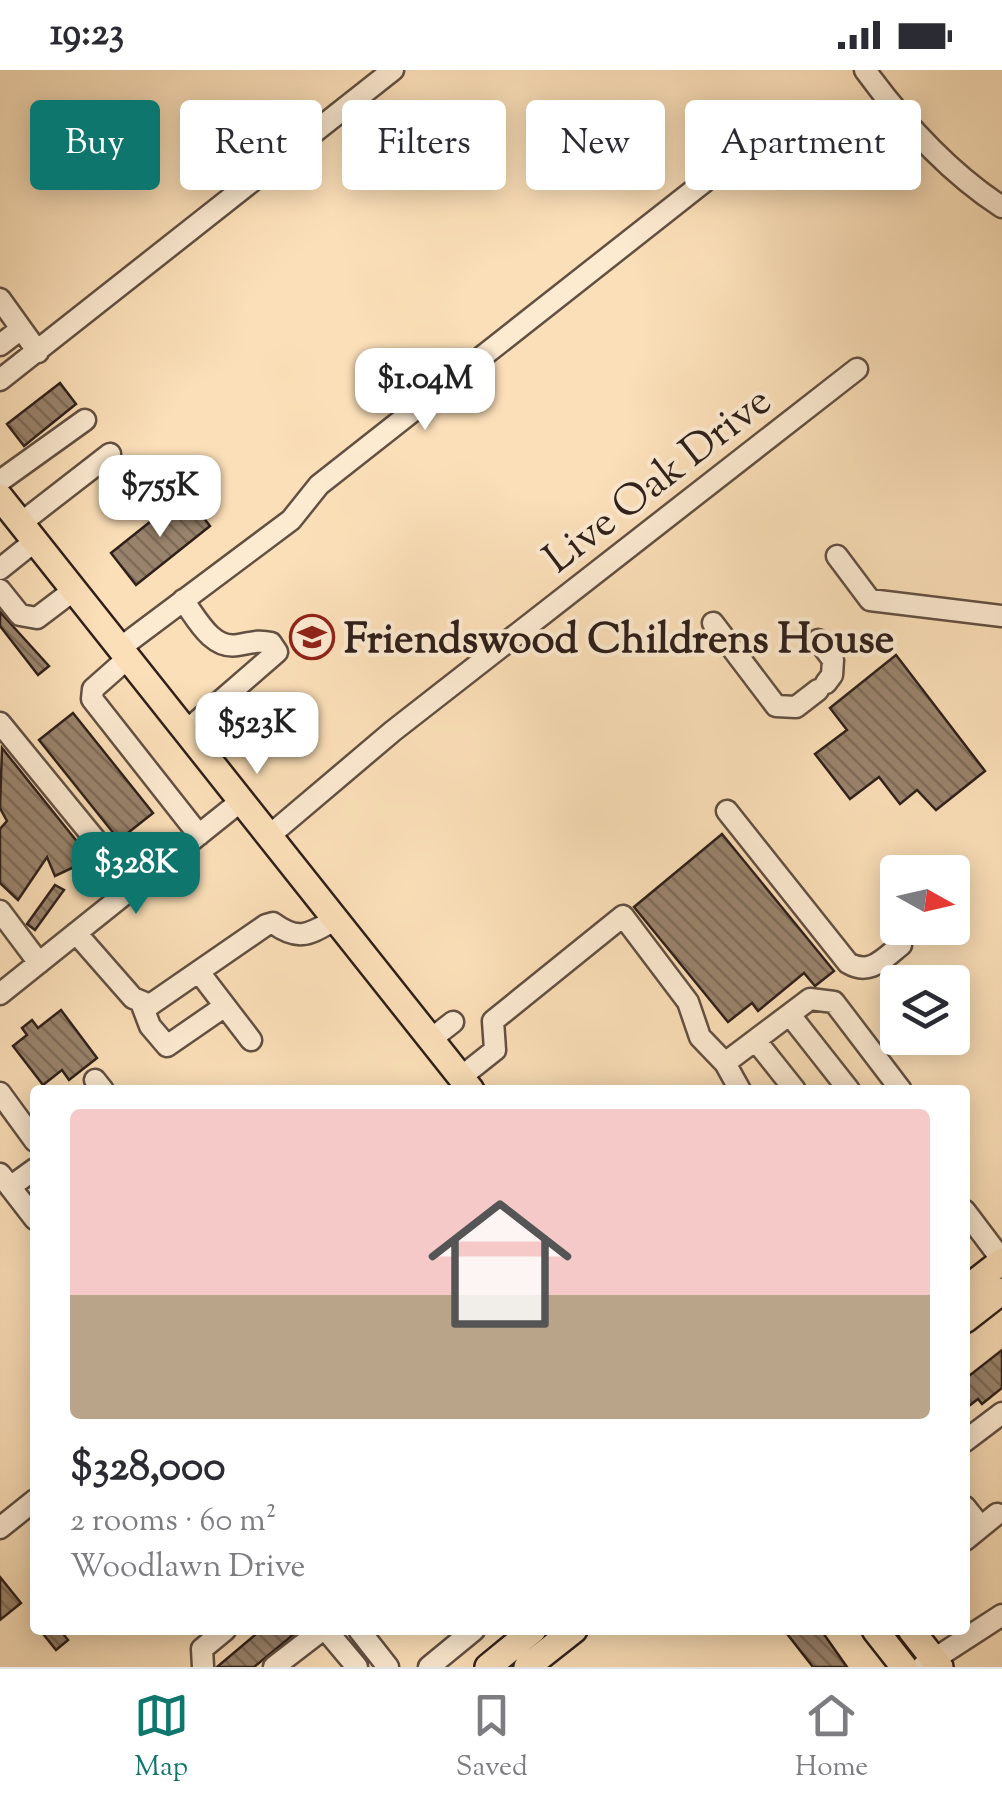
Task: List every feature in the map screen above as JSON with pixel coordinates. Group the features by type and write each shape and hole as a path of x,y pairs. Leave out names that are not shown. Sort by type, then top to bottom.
{"main road":[{"path":"0,497 466,1084"},
{"path":"970,1286 1002,1260"},
{"path":"970,1316 1002,1291"},
{"path":"488,1667 523,1635"},
{"path":"527,1667 568,1635"},
{"path":"880,1635 904,1667"},
{"path":"914,1635 932,1664"}],"street":[{"path":"0,380 393,70"},
{"path":"865,70 898,114 974,189 1002,208"},
{"path":"199,834 94,703 93,689 124,653 183,600 291,520 318,485 694,190"},
{"path":"0,299 38,352"},
{"path":"0,345 21,328"},
{"name":"Live Oak Drive","path":"269,836 393,731 857,369"},
{"path":"0,481 85,420"},
{"path":"0,569 28,532 110,454"},
{"path":"838,556 870,600 1002,616"},
{"path":"0,590 20,615 37,618 74,590"},
{"path":"183,600 216,642 231,646 260,640 270,643 276,652 186,732"},
{"path":"713,624 776,706 796,707 832,675 834,660 818,640"},
{"path":"0,722 134,887"},
{"path":"0,994 241,801"},
{"path":"727,811 848,963 859,970 872,968 901,945"},
{"path":"0,912 39,963"},
{"path":"466,1084 496,1050 493,1021 623,916 688,1002 700,1037 724,1063 737,1085"},
{"path":"142,1005 156,1003 266,925 274,923 295,937 305,937 335,920"},
{"path":"76,933 142,1005 150,1026 167,1046 225,1006"},
{"path":"199,972 251,1040"},
{"path":"724,1063 816,998 834,1002 898,1085"},
{"path":"790,1015 845,1085"},
{"path":"430,1040 454,1022"},
{"path":"756,1041 791,1085"},
{"path":"0,1093 30,1135"},
{"path":"30,1171 5,1181 30,1212"},
{"path":"970,1227 1002,1260"},
{"path":"970,1437 1002,1413"},
{"path":"1,1524 30,1504"},
{"path":"970,1628 1002,1616"},
{"path":"203,1667 202,1649 220,1635"},
{"path":"274,1667 317,1635"},
{"path":"328,1635 357,1667"},
{"path":"363,1635 388,1667"},
{"path":"429,1667 468,1635"},
{"path":"932,1664 962,1635"}],"building":[{"path":"60,383 76,404 24,446 7,424"},
{"path":"185,494 210,526 136,585 111,553"},
{"path":"0,612 49,666 38,675 0,626"},
{"path":"896,655 985,771 936,810 917,790 900,804 879,777 850,799 815,754 847,730 830,708"},
{"path":"73,713 153,813 119,840 39,740"},
{"path":"2,748 91,859 55,876 47,857 18,900 0,883 0,829 7,821 0,808"},
{"path":"722,834 834,971 815,986 804,973 758,1011 752,1003 728,1022 634,907"},
{"path":"55,885 64,890 35,930 27,924"},
{"path":"61,1010 97,1058 69,1080 62,1070 43,1085 13,1046 27,1035 22,1028 32,1020 38,1028"},
{"path":"1002,1350 1002,1388 982,1404 978,1399 970,1405 970,1375"},
{"path":"0,1577 21,1603 0,1620"},
{"path":"44,1635 64,1635 68,1640 56,1650"},
{"path":"255,1635 293,1635 254,1667 217,1667"},
{"path":"788,1635 825,1635 847,1667 813,1667"}],"place":[{"name":"Friendswood Childrens House","path":"312,637"}]}
